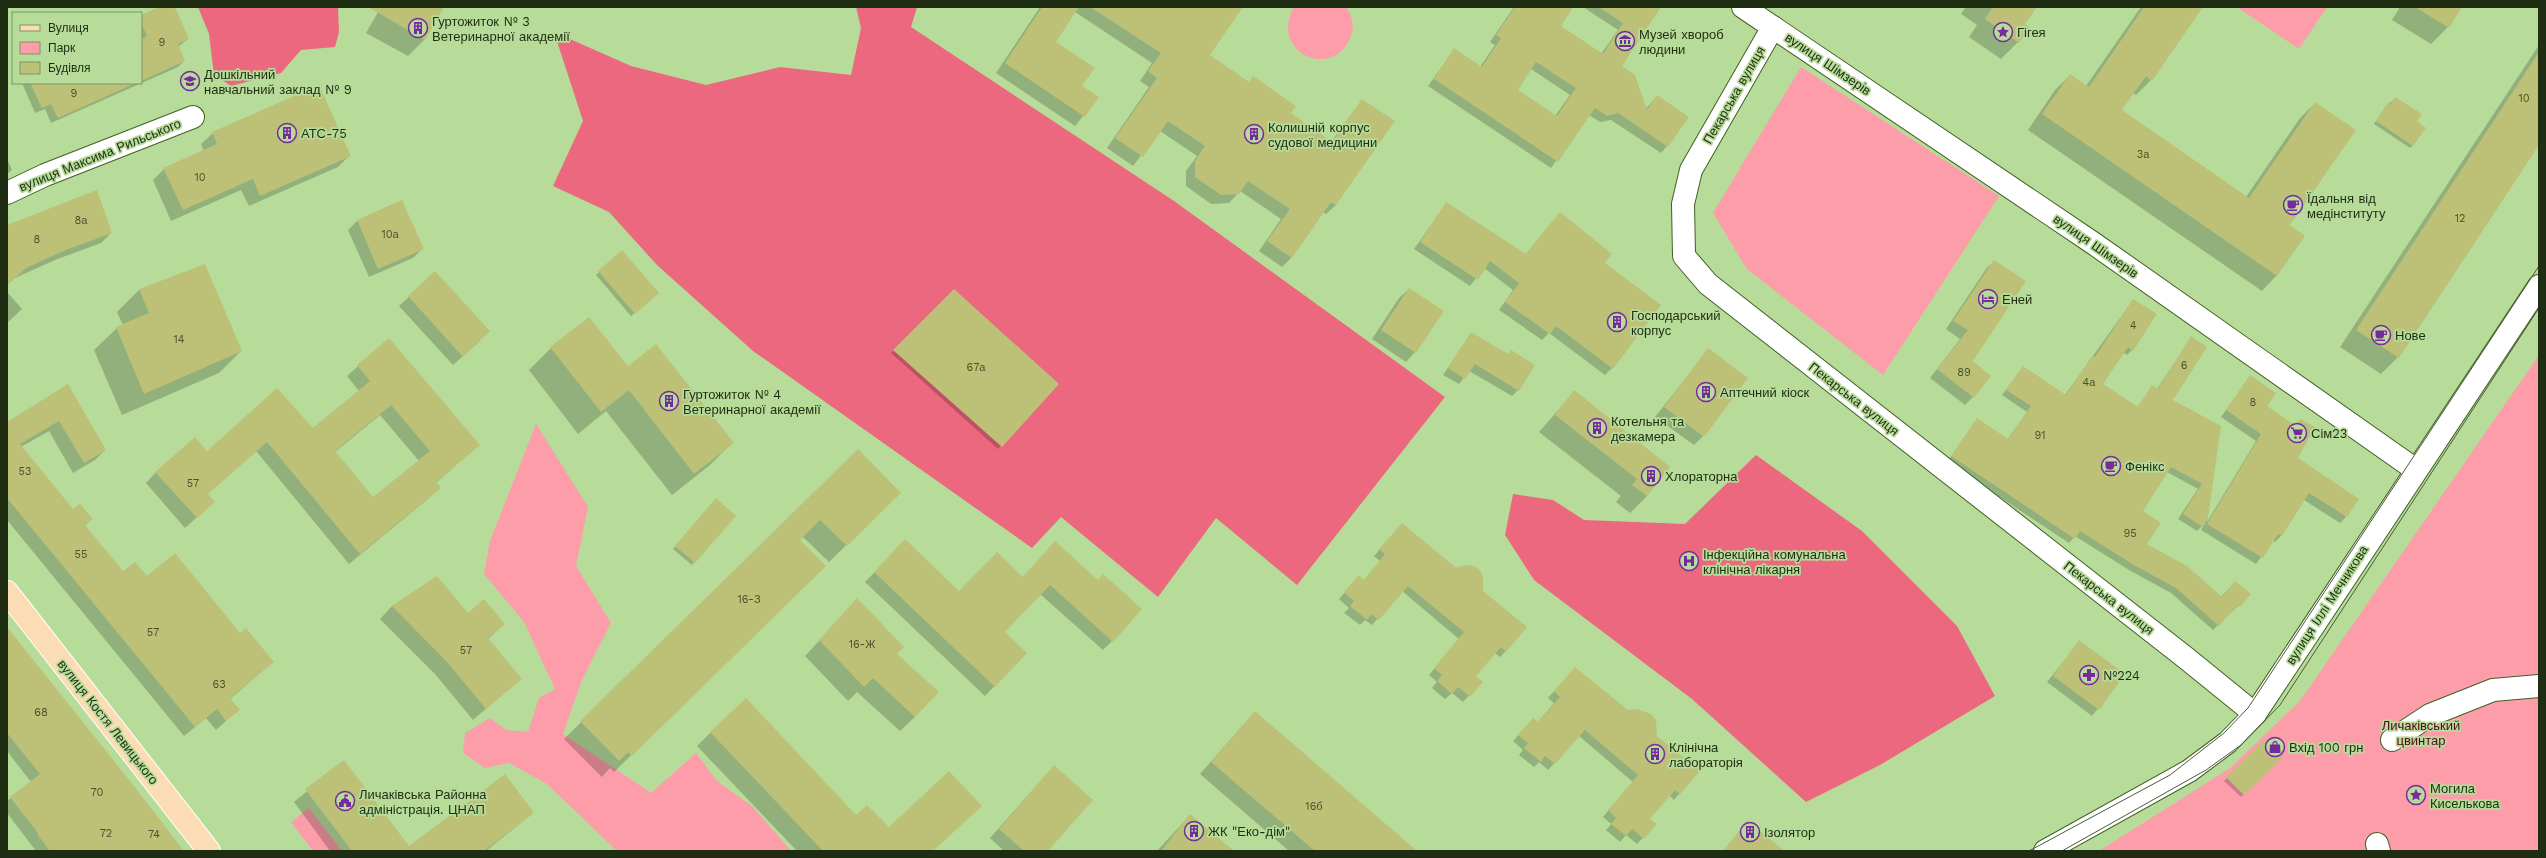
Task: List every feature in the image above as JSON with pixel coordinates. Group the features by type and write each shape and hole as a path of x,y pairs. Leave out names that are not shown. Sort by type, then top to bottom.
{"main road":[{"name":"вулиця Костя Левицького","path":"7,592 209,851"}],"street":[{"path":"1743,7 1773,27"},
{"name":"вулиця Шімзерів","path":"1773,27 2093,243 2416,470"},
{"name":"Пекарська вулиця","path":"1773,27 1691,170 1684,204 1684,256 1708,284 2255,714"},
{"name":"вулиця Максима Рильського","path":"7,193 45,175 193,117"},
{"name":"вулиця Іллі Мечникова","path":"2044,851 2189,771 2228,742 2255,714 2539,286"},
{"path":"2392,740 2430,715 2493,690 2539,686"}],"green space":[{"path":"1294,7 1346,7 1351,17 1353,29 1351,36 1342,50 1331,57 1318,59 1306,56 1296,48 1289,37 1288,23"},
{"path":"2237,7 2327,7 2299,49"},
{"path":"1801,67 1999,196 1883,375 1747,269 1713,213"},
{"name":"Личаківський цвинтар","path":"2539,355 2539,851 2099,851 2230,768 2300,701"},
{"path":"536,424 588,507 576,566 611,623 582,680 563,734 651,793 696,753 717,781 753,807 791,851 617,851 547,784 509,763 485,768 463,753 465,733 490,718 506,730 528,732 539,698 555,689 524,622 484,574 490,541"},
{"path":"309,808 342,851 313,851 291,822"}],"shaded area":[{"path":"198,7 338,7 339,32 335,47 301,50 281,73 231,86 214,75 209,34"},
{"path":"856,7 917,7 911,27 1174,201 1445,397 1297,585 1216,518 1158,597 1061,517 1032,548 753,351 657,265 609,212 553,186 583,121 554,32 631,66 706,85 780,67 851,75 861,28"},
{"path":"1756,455 1862,531 1957,626 1995,696 1880,765 1806,802 1692,699 1534,580 1505,535 1513,494 1553,500 1584,520 1685,524"}],"building":[{"path":"159,7 175,7 189,39 178,44 185,61 142,81 142,38 147,36 142,25 142,15"},
{"name":"Гуртожиток № 3 Ветеринарної академії","path":"368,7 444,7 425,40"},
{"path":"1042,7 1079,7 1056,42 1095,68 1082,86 1099,97 1085,117 1005,63"},
{"name":"Колишній корпус судової медицини","path":"1090,7 1243,7 1210,55 1249,82 1253,76 1296,106 1291,113 1332,142 1362,99 1395,121 1336,205 1331,202 1292,258 1267,241 1290,209 1248,181 1239,194 1221,195 1195,177 1195,161 1205,146 1168,121 1143,157 1115,138 1157,78 1148,71 1161,53"},
{"path":"1515,7 1573,7 1561,26 1603,54 1623,23 1599,7 1661,7 1622,66 1635,75 1647,110 1657,95 1689,117 1668,147 1618,113 1607,116 1595,108 1558,162 1434,79 1454,48 1482,67 1501,38 1496,35","holes":["1536,62 1576,88 1557,116 1518,90"]},
{"path":"1993,7 2037,7 2025,24 2030,27 2019,43 1985,19"},
{"path":"2144,7 2203,7 2152,81 2146,76 2122,110 2249,198 2315,102 2356,130 2290,225 2305,236 2277,276 2042,114 2070,74 2089,87"},
{"path":"2415,7 2462,7 2449,28"},
{"path":"2539,52 2539,145 2399,358 2356,330"},
{"path":"30,84 134,84 58,118 51,104 42,108"},
{"name":"АТС-75","path":"319,85 351,156 260,196 253,179 183,210 163,168 217,144 212,132"},
{"path":"2395,97 2422,114 2417,121 2426,128 2413,146 2376,121 2388,102 2391,104"},
{"path":"97,190 112,233 66,250 26,268 7,285 7,225"},
{"path":"402,200 424,249 378,269 357,220"},
{"path":"1446,202 1526,254 1560,212 1612,254 1605,263 1661,305 1613,369 1556,326 1550,334 1505,302 1519,283 1490,261 1478,280 1420,242"},
{"path":"622,250 659,293 635,314 598,271"},
{"path":"1994,260 2026,281 1973,361 1991,376 1974,398 1937,369 1968,330 1953,321"},
{"path":"205,264 242,351 144,394 116,327 149,313 139,289"},
{"path":"435,271 490,331 463,357 408,296"},
{"path":"1409,288 1444,311 1416,353 1381,330"},
{"path":"954,289 1059,384 1002,447 893,350"},
{"path":"2133,299 2157,314 2133,351 2128,347 2103,384 2138,407 2152,385 2158,389 2191,336 2207,347 2173,400 2221,426 2208,518 2203,527 2183,514 2202,484 2171,467 2143,511 2161,523 2147,544 2187,566 2222,597 2235,581 2251,594 2240,607 2237,605 2219,626 2176,588 2134,565 2080,531 2075,539 1951,456 1977,418 2008,439 2031,406 2006,390 2023,366 2066,395 2092,356 2095,357"},
{"name":"Гуртожиток № 4 Ветеринарної академії","path":"589,317 628,366 656,344 734,443 694,474 629,390 601,412 550,347"},
{"path":"1471,332 1508,354 1511,350 1535,365 1519,391 1475,364 1465,379 1448,368"},
{"path":"389,338 480,445 436,482 441,488 360,554 267,442 208,494 215,502 197,518 155,472 195,437 207,451 277,388 313,428 370,381 357,365","holes":["391,405 430,451 373,497 335,451"]},
{"name":"Аптечний кіоск","path":"1708,348 1748,378 1704,437 1664,407"},
{"path":"2250,375 2276,393 2267,406 2296,426 2300,419 2315,427 2298,458 2359,499 2347,517 2309,493 2282,536 2278,534 2263,558 2207,524 2261,434 2226,410"},
{"path":"68,384 106,450 84,463 59,421 20,444 73,509 80,504 93,519 85,525 123,571 135,562 147,576 175,553 240,633 246,628 274,662 230,698 240,710 226,721 217,709 195,727 7,498 7,422"},
{"name":"Котельня та дезкамера","path":"1574,390 1670,467 1647,496 1632,485 1637,479 1555,415"},
{"path":"858,449 901,493 847,546 820,520 800,540 826,566 632,756 628,752 619,761 580,721"},
{"path":"716,498 736,516 695,563 675,546"},
{"path":"1402,523 1455,567 1471,565 1479,569 1483,576 1483,591 1527,627 1506,652 1501,647 1476,676 1483,682 1470,697 1458,687 1452,694 1437,681 1442,675 1434,668 1464,632 1408,586 1379,620 1371,614 1367,620 1350,606 1354,601 1344,592 1359,575 1364,580 1385,554 1379,549"},
{"path":"905,539 959,591 997,552 1023,577 1055,541 1098,580 1103,574 1142,609 1113,642 1050,585 1005,632 1027,653 995,687 874,572"},
{"path":"437,576 468,613 484,599 505,624 488,638 522,679 486,709 447,662 392,606"},
{"path":"857,598 904,647 897,654 939,692 915,717 873,678 864,687 819,640"},
{"path":"7,627 184,851 50,851 10,797 40,774 7,733"},
{"name":"№224","path":"2079,640 2125,674 2099,710 2053,676"},
{"name":"Клінічна лабораторія","path":"1575,667 1628,710 1637,709 1651,714 1656,720 1657,736 1700,771 1680,794 1675,790 1650,819 1657,824 1644,839 1632,829 1626,836 1611,824 1616,818 1608,810 1638,775 1585,730 1555,764 1545,756 1541,762 1524,748 1528,743 1518,735 1533,718 1538,722 1560,697 1554,691"},
{"path":"746,698 856,815 867,805 889,827 949,771 982,806 933,851 823,851 710,732"},
{"path":"1255,711 1417,851 1315,851 1211,762"},
{"path":"2265,739 2283,757 2244,795 2226,777"},
{"name":"Личаківська Районна адміністрація. ЦНАП","path":"344,760 409,846 505,774 534,813 484,851 352,851 305,789"},
{"path":"1054,765 1093,800 1048,851 1024,851 999,829"},
{"name":"ЖК \"Еко-дім\"","path":"1190,814 1234,851 1161,851"},
{"name":"Ізолятор","path":"1747,821 1785,851 1723,851"}],"tram line":[{"path":"2029,851 2170,775 2224,733 2248,708 2539,266"},
{"path":"2062,851 2206,770 2241,745 2280,705 2539,308"}],"place":[{"name":"Гуртожиток № 3 Ветеринарної академії","path":"418,28"},
{"name":"Гігея","path":"2003,32"},
{"name":"Музей хвороб людини","path":"1625,41"},
{"name":"Дошкільний навчальний заклад № 9","path":"190,81"},
{"name":"АТС-75","path":"287,133"},
{"name":"Колишній корпус судової медицини","path":"1254,134"},
{"name":"Їдальня від медінституту","path":"2293,205"},
{"name":"Еней","path":"1988,299"},
{"name":"Господарський корпус","path":"1617,322"},
{"name":"Нове","path":"2381,335"},
{"name":"Аптечний кіоск","path":"1706,392"},
{"name":"Гуртожиток № 4 Ветеринарної академії","path":"669,401"},
{"name":"Котельня та дезкамера","path":"1597,428"},
{"name":"Сім23","path":"2297,433"},
{"name":"Фенікс","path":"2111,466"},
{"name":"Хлораторна","path":"1651,476"},
{"name":"Інфекційна комунальна клінічна лікарня","path":"1689,561"},
{"name":"№224","path":"2089,675"},
{"name":"Вхід 100 грн","path":"2275,747"},
{"name":"Клінічна лабораторія","path":"1655,754"},
{"name":"Могила Киселькова","path":"2416,795"},
{"name":"Личаківська Районна адміністрація. ЦНАП","path":"345,801"},
{"name":"ЖК \"Еко-дім\"","path":"1194,831"},
{"name":"Ізолятор","path":"1750,832"}]}
